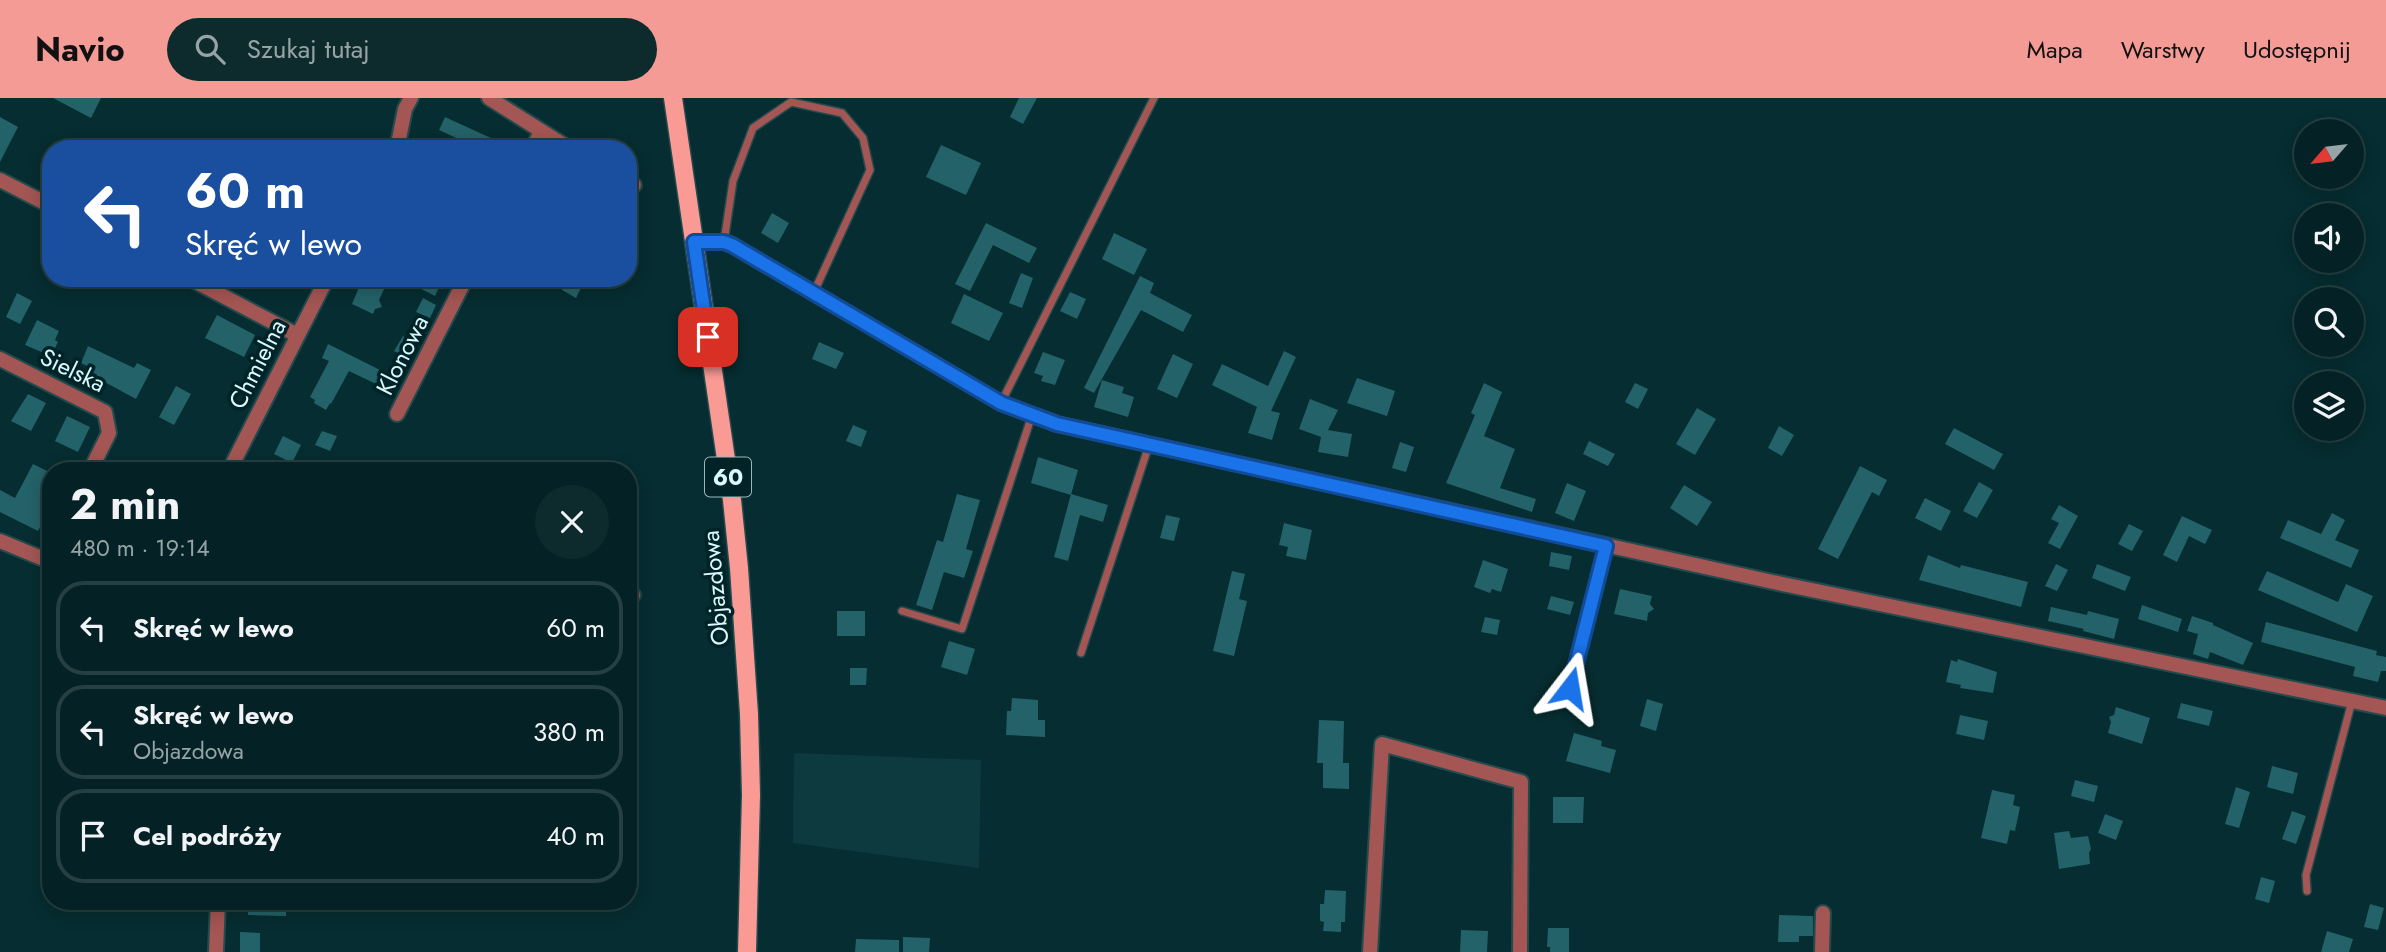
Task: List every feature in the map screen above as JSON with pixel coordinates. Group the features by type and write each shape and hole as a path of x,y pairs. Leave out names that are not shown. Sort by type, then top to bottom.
{"main road":[{"name":"Objazdowa","path":"673,98 732,500 745,644 751,795 747,952"}],"street":[{"path":"399,140 405,109 411,98"},
{"path":"489,98 555,140"},
{"path":"537,140 541,132"},
{"path":"0,180 42,201"},
{"path":"694,242 724,242 1001,403 1057,424 1606,546 2386,708"},
{"path":"206,287 297,335"},
{"name":"Chmielna","path":"234,462 322,287"},
{"name":"Klonowa","path":"397,414 462,287"},
{"name":"Sielska","path":"0,359 105,412 109,433 94,462"},
{"path":"0,541 42,555"},
{"path":"1370,952 1382,744 1521,782 1520,952"},
{"path":"216,952 218,910"},
{"path":"1822,952 1823,913"}],"lane":[{"path":"1001,403 1154,98"},
{"path":"724,242 733,181 753,128 791,102 842,113 863,138 870,170 814,292"},
{"path":"902,611 962,628 1032,415"},
{"path":"1081,653 1149,446"},
{"path":"1570,688 1606,546"},
{"path":"2307,891 2306,875 2353,701"}],"shaded area":[{"path":"794,753 981,760 979,868 793,843"}],"building":[{"path":"53,98 101,98 91,118"},
{"path":"1019,98 1037,98 1023,124 1010,117"},
{"path":"0,117 18,127 0,162"},
{"path":"445,117 495,140 461,140 439,130"},
{"path":"941,145 981,163 966,195 926,177"},
{"path":"772,213 789,223 778,243 761,233"},
{"path":"986,223 1037,248 1029,263 993,245 970,291 955,284"},
{"path":"1114,233 1147,249 1134,275 1102,259"},
{"path":"1021,273 1033,278 1022,308 1009,303"},
{"path":"1140,276 1154,283 1150,293 1192,315 1183,332 1141,310 1094,393 1084,388"},
{"path":"359,287 385,287 379,300 382,307 375,309 373,314 352,304"},
{"path":"418,287 439,287 435,296"},
{"path":"564,287 582,287 576,298 562,290"},
{"path":"1070,292 1086,299 1077,319 1060,311"},
{"path":"17,293 32,301 20,324 6,317"},
{"path":"964,294 1003,313 989,341 951,323"},
{"path":"423,298 436,305 430,318 416,312"},
{"path":"217,315 255,335 244,357 205,338"},
{"path":"37,320 59,331 55,340 58,342 51,356 25,345"},
{"path":"403,336 414,343 407,358 394,351"},
{"path":"819,342 844,353 836,369 812,359"},
{"path":"328,344 382,371 376,384 349,371 326,410 314,403 315,400 310,397 329,361 322,358"},
{"path":"88,346 134,368 137,363 151,370 136,399 88,373 91,368 81,363"},
{"path":"1284,351 1296,357 1271,411 1280,413 1272,440 1248,433 1257,407 1212,385 1222,364 1268,386"},
{"path":"1043,352 1065,360 1055,385 1041,381 1043,376 1034,373"},
{"path":"1173,354 1193,364 1177,398 1157,389"},
{"path":"1357,378 1395,391 1387,416 1347,403"},
{"path":"1102,380 1124,387 1122,393 1134,397 1128,417 1094,407"},
{"path":"1484,383 1502,392 1484,436 1515,449 1500,488 1536,499 1532,512 1446,483 1475,415 1471,413"},
{"path":"1635,383 1648,389 1638,409 1625,402"},
{"path":"176,386 191,394 174,425 159,417"},
{"path":"28,394 46,403 31,431 11,421"},
{"path":"1310,399 1338,410 1328,430 1352,434 1348,457 1318,452 1321,437 1299,429"},
{"path":"1697,408 1716,419 1695,455 1676,444"},
{"path":"67,416 90,427 78,452 55,441"},
{"path":"853,425 867,431 861,447 846,441"},
{"path":"1779,426 1794,435 1782,456 1768,448"},
{"path":"1954,428 2003,454 1994,470 1945,444"},
{"path":"322,431 337,436 330,451 315,445"},
{"path":"283,436 301,445 292,462 274,454"},
{"path":"1589,441 1615,454 1608,466 1583,454"},
{"path":"1400,442 1414,447 1406,472 1392,468"},
{"path":"1038,457 1078,470 1071,495 1031,483"},
{"path":"33,464 42,468 42,523 38,531 0,512 0,490 15,498"},
{"path":"1860,466 1887,480 1879,496 1872,492 1838,559 1818,549"},
{"path":"1979,482 1993,490 1977,518 1963,511"},
{"path":"1567,483 1586,491 1574,521 1555,513"},
{"path":"1684,485 1712,502 1697,526 1670,508"},
{"path":"957,494 980,500 966,549 973,551 964,578 944,572 932,610 916,605 937,540 943,542"},
{"path":"1071,494 1108,505 1103,522 1080,515 1068,561 1054,557"},
{"path":"1925,498 1951,511 1941,531 1915,518"},
{"path":"2059,505 2078,516 2060,549 2048,543 2059,523 2051,519"},
{"path":"2332,513 2345,520 2335,540 2359,550 2351,568 2280,538 2288,520 2321,534"},
{"path":"1166,515 1180,518 1174,541 1160,538"},
{"path":"2182,516 2212,530 2205,544 2189,536 2177,562 2163,555"},
{"path":"1284,523 1312,530 1306,560 1286,556 1288,547 1279,545"},
{"path":"2129,524 2143,531 2132,551 2118,544"},
{"path":"1551,552 1572,556 1569,570 1549,566"},
{"path":"1928,555 1960,568 1961,565 2028,582 2021,607 1919,580"},
{"path":"1483,560 1508,569 1501,592 1492,589 1490,593 1474,587"},
{"path":"2056,564 2068,570 2057,591 2045,586"},
{"path":"2097,564 2131,577 2125,591 2092,578"},
{"path":"1232,571 1245,574 1239,599 1247,601 1234,656 1213,651"},
{"path":"2267,571 2338,602 2346,584 2373,596 2357,632 2258,590"},
{"path":"1620,589 1652,596 1650,604 1654,609 1648,613 1647,621 1614,614"},
{"path":"1551,596 1574,602 1570,615 1547,609"},
{"path":"2142,605 2182,619 2178,632 2138,619"},
{"path":"2051,607 2087,615 2088,611 2119,619 2114,639 2048,621"},
{"path":"837,611 865,611 865,636 837,636"},
{"path":"2192,616 2253,643 2243,665 2210,652 2208,659 2193,654 2198,634 2187,631"},
{"path":"1485,617 1500,620 1497,635 1481,632"},
{"path":"2266,622 2377,651 2376,655 2386,657 2386,671 2381,671 2378,682 2353,676 2355,667 2261,642"},
{"path":"949,641 975,649 967,675 941,667"},
{"path":"1958,659 1997,672 1993,693 1960,688 1961,685 1946,682 1951,660 1957,662"},
{"path":"850,668 867,668 866,685 850,685"},
{"path":"1012,698 1038,700 1038,720 1045,720 1045,737 1006,735 1007,711 1011,711"},
{"path":"1647,699 1663,704 1656,731 1640,726"},
{"path":"2181,703 2213,711 2209,726 2177,718"},
{"path":"2116,707 2150,718 2142,744 2108,733 2111,722 2109,717 2114,715"},
{"path":"1960,715 1988,721 1984,740 1956,734"},
{"path":"1319,720 1344,721 1343,763 1349,763 1349,789 1323,788 1323,763 1317,763"},
{"path":"1574,733 1602,741 1601,746 1616,750 1610,773 1566,761"},
{"path":"2272,766 2298,773 2293,794 2267,787"},
{"path":"2075,780 2098,786 2094,802 2071,796"},
{"path":"2236,787 2250,792 2239,828 2225,824"},
{"path":"1992,790 2015,795 2013,805 2020,807 2015,831 2010,830 2007,844 1981,838"},
{"path":"1553,797 1584,797 1583,823 1553,823"},
{"path":"2292,811 2306,816 2296,844 2282,839"},
{"path":"2105,814 2123,821 2116,840 2098,833"},
{"path":"2069,831 2071,838 2088,836 2090,864 2059,869 2054,833"},
{"path":"2261,877 2275,881 2269,903 2255,899"},
{"path":"1325,890 1346,891 1345,922 1341,922 1341,932 1323,931 1320,904 1324,904"},
{"path":"2370,904 2384,908 2378,930 2364,927"},
{"path":"248,910 286,910 286,916 248,915"},
{"path":"1779,915 1813,916 1813,936 1799,936 1799,942 1778,942"},
{"path":"1548,928 1569,928 1569,952 1550,952 1550,947 1547,947"},
{"path":"1461,930 1488,931 1487,952 1460,952"},
{"path":"2327,931 2353,939 2349,952 2321,952"},
{"path":"240,932 260,933 260,952 240,952"},
{"path":"903,937 930,938 929,952 903,952"},
{"path":"856,939 899,940 899,952 855,952"}],"route":[{"path":"708,337 694,242 724,242 1001,403 1057,424 1606,546 1570,688"}]}
